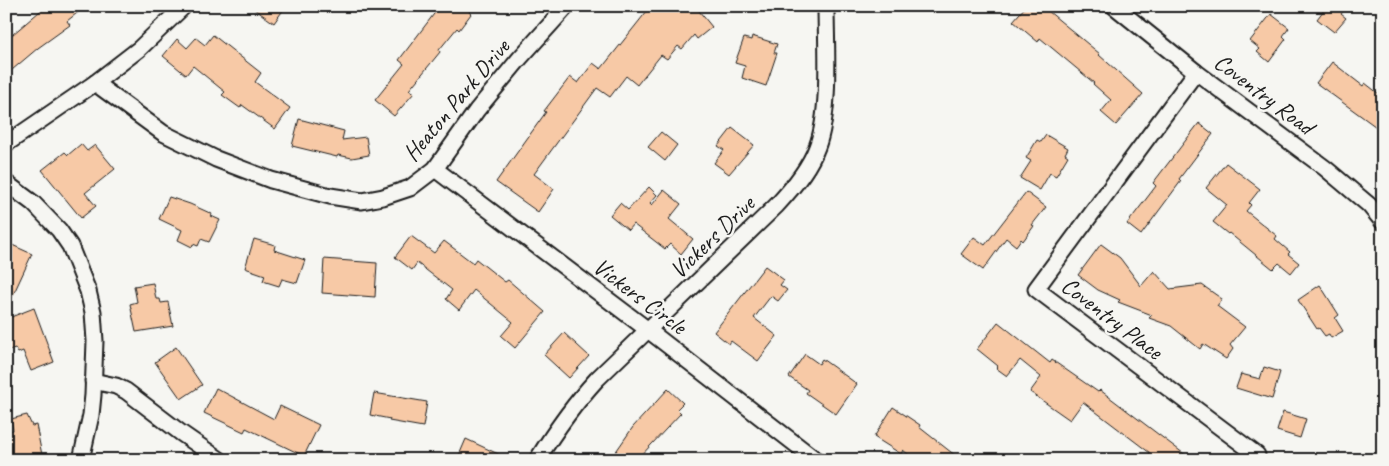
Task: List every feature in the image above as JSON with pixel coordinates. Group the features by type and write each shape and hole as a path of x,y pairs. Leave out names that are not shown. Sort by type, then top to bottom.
{"street":[{"path":"6,144 95,83 139,49 184,6"},
{"name":"Heaton Park Drive","path":"95,83 163,134 243,171 330,196 362,201 383,197 410,188 435,169 477,110 520,58 567,6"},
{"name":"Vickers Drive","path":"537,460 578,399 776,206 792,189 807,166 819,140 824,110 826,6"},
{"name":"Coventry Road","path":"1114,6 1196,72 1325,168 1369,204 1383,222"},
{"name":"Coventry Place","path":"1196,72 1036,289 1258,455"},
{"name":"Vickers Circle","path":"435,169 816,460"},
{"path":"6,184 40,209 59,230 70,246 88,291 93,312 95,341 91,415 81,460"},
{"path":"93,381 116,386 126,391 220,460"}],"building":[{"path":"46,6 86,6 67,21 70,25 38,48 6,75 6,40"},
{"path":"250,6 286,6 274,23"},
{"path":"440,6 473,6 469,12 471,14 459,30 457,28 439,50 440,52 409,90 414,93 394,116 375,100 404,64 399,60"},
{"path":"651,6 695,6 712,27 697,39 694,35 682,49 678,46 667,59 661,55 637,85 626,76 610,97 597,88 534,174 554,189 538,212 496,182 546,112 544,111 570,77 578,83 593,63 601,69"},
{"path":"1026,6 1042,6 1100,54 1143,94 1116,125 1101,112 1111,100 1094,83 1040,38 1038,42 1013,21"},
{"path":"1327,6 1347,6 1341,14 1346,18 1334,32 1317,19"},
{"path":"1271,14 1289,28 1283,36 1286,39 1269,62 1257,52 1260,49 1250,41"},
{"path":"213,35 261,73 255,82 290,108 275,129 242,105 240,108 222,95 225,92 193,66 186,75 163,56 177,39 187,48 196,38 205,45"},
{"path":"752,36 777,44 774,53 777,53 766,86 742,78 745,66 735,63 744,38 751,40"},
{"path":"1332,62 1363,86 1365,83 1383,97 1383,132 1316,83"},
{"path":"299,119 344,131 342,140 366,137 369,155 352,158 338,155 337,157 292,146"},
{"path":"1199,123 1213,134 1179,179 1181,181 1141,235 1127,224 1156,186 1153,183"},
{"path":"732,128 754,145 729,174 714,163 724,150 718,146"},
{"path":"661,132 677,145 665,161 648,147"},
{"path":"1046,135 1068,148 1065,154 1068,156 1056,176 1050,173 1040,190 1020,178 1031,161 1026,158 1037,140 1041,142"},
{"path":"81,144 87,151 95,145 115,169 85,193 96,206 81,218 42,170 65,152 68,155"},
{"path":"1226,163 1260,189 1249,203 1251,205 1246,211 1277,236 1275,239 1299,263 1291,273 1279,263 1273,269 1213,222 1227,205 1206,188"},
{"path":"649,187 657,195 650,203 652,205 664,190 681,204 669,219 693,239 681,254 670,244 665,249 633,224 628,230 610,215 620,203 628,210"},
{"path":"1026,192 1046,207 1032,225 1034,226 1023,241 1021,239 1016,246 1006,238 983,270 961,254 974,237 985,245"},
{"path":"169,197 190,204 212,214 211,216 220,220 209,242 201,239 198,246 193,244 192,247 178,240 182,230 159,219"},
{"path":"411,236 434,253 444,241 473,263 476,259 505,282 508,280 545,312 515,348 501,336 513,322 474,290 459,310 446,299 452,290 417,263 412,270 395,257"},
{"path":"254,239 275,245 274,250 305,260 297,283 282,279 279,286 263,281 265,275 245,268"},
{"path":"10,244 32,254 6,310 6,252"},
{"path":"1101,244 1120,258 1141,286 1154,271 1170,289 1202,285 1222,299 1217,306 1245,327 1230,345 1233,349 1226,359 1203,344 1200,349 1171,326 1149,318 1152,315 1118,302 1120,300 1098,290 1078,275"},
{"path":"324,259 377,263 375,297 322,293"},
{"path":"765,266 784,280 780,285 787,290 778,301 771,296 754,318 777,336 758,361 731,341 729,344 714,332"},
{"path":"153,283 156,299 160,299 161,303 168,302 173,326 136,332 130,304 137,302 134,286"},
{"path":"1320,285 1339,315 1335,318 1343,331 1331,338 1329,334 1325,336 1319,328 1317,329 1298,300"},
{"path":"34,308 54,362 31,371 23,351 18,353 15,348 6,351 6,319"},
{"path":"998,322 1050,363 1052,360 1098,392 1100,390 1192,460 1145,460 1150,453 1083,402 1070,420 1030,392 1041,377 1020,360 1007,376 977,349"},
{"path":"564,333 589,356 569,378 544,355"},
{"path":"176,347 202,385 181,399 155,362"},
{"path":"805,354 819,364 822,359 857,384 836,414 806,393 808,390 789,377"},
{"path":"1264,367 1280,372 1272,399 1236,388 1241,374 1260,379"},
{"path":"216,388 274,419 280,406 319,425 304,456 246,428 244,432 204,413"},
{"path":"668,389 683,403 677,409 681,413 637,460 610,460 633,427"},
{"path":"374,393 427,402 423,427 389,421 390,419 370,415"},
{"path":"893,407 920,425 919,427 961,460 915,460 903,450 901,454 874,437"},
{"path":"1283,412 1306,419 1300,438 1277,431"},
{"path":"27,415 32,426 36,425 43,460 9,460 6,446 6,431 13,430 11,419"},
{"path":"466,439 511,460 457,460"}]}
